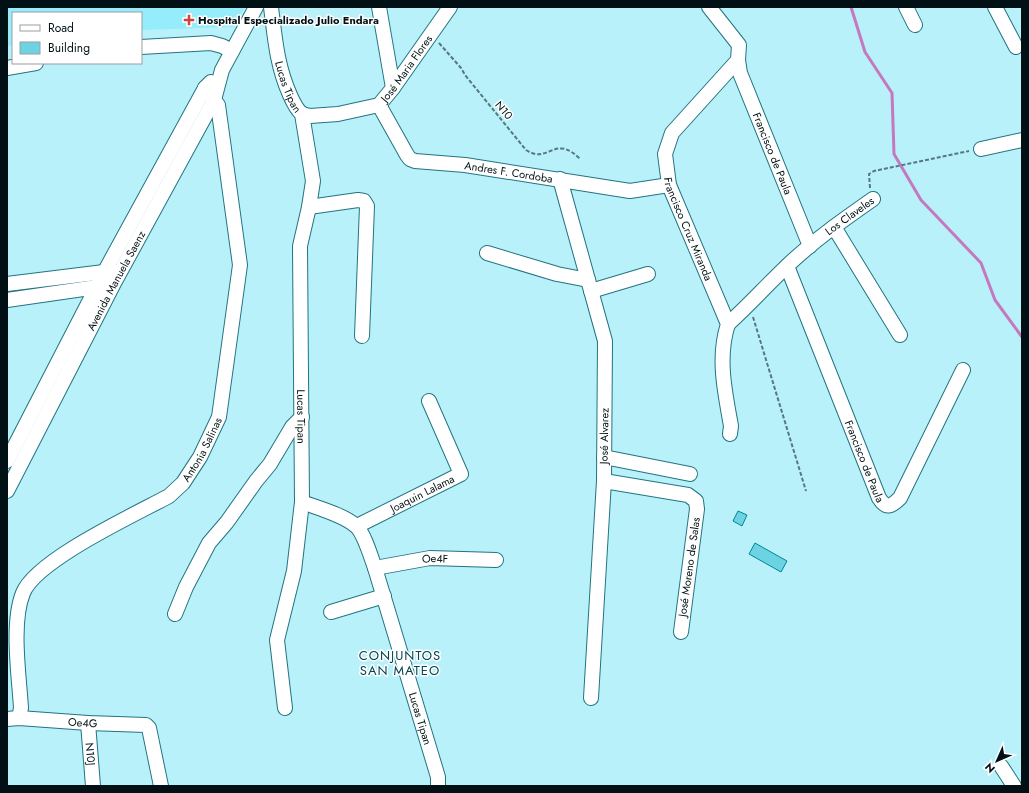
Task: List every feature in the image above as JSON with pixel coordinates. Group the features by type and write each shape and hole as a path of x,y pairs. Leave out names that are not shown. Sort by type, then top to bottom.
{"street":[{"name":"Avenida Manuela Saenz","path":"8,488 112,285 122,270 214,100 222,70 256,7"},
{"name":"Lucas Tipan","path":"271,7 280,70 296,108 302,114 313,181 300,246 302,502 294,571 277,640 285,708"},
{"path":"379,7 392,88"},
{"name":"José Maria Flores","path":"302,114 310,116 338,114 379,105 450,7"},
{"path":"710,7 739,45 738,60"},
{"path":"906,7 916,25"},
{"path":"995,7 1016,47"},
{"path":"142,48 210,43 232,50"},
{"name":"Francisco Cruz Miranda","path":"728,324 669,185 665,154 672,133 738,60"},
{"name":"Francisco de Paula","path":"738,60 740,73 810,246"},
{"path":"7,68 30,64"},
{"name":"Avenida Manuela Saenz","path":"7,461 105,271 205,88 222,70"},
{"name":"Antonia Salinas","path":"13,718 21,708 17,623 25,589 32,580 52,562 94,536 169,496 178,489 200,457 219,417 240,265 218,106 205,88"},
{"name":"Andres F. Cordoba","path":"379,105 403,150 410,159 415,161 465,165 630,191 669,185"},
{"path":"981,149 1022,140"},
{"name":"José Alvarez","path":"560,179 605,341 604,481 591,698"},
{"name":"Los Claveles","path":"728,324 787,266 810,246 873,198"},
{"path":"309,207 358,200 364,202 367,206 362,336"},
{"path":"834,227 900,335"},
{"path":"487,253 557,274 590,286 648,274"},
{"name":"Francisco de Paula","path":"787,266 878,498 883,504 889,506 894,504 900,498 964,370"},
{"path":"7,284 122,270"},
{"path":"7,300 112,285"},
{"path":"728,324 724,337 722,360 731,426 730,434"},
{"name":"Joaquin Lalama","path":"357,526 461,474 429,401"},
{"path":"175,614 186,587 209,544 270,464 292,427 302,417"},
{"path":"604,457 690,474"},
{"name":"José Moreno de Salas","path":"604,481 688,495 696,501 697,509 680,632"},
{"path":"302,502 334,513 357,526"},
{"name":"Lucas Tipan","path":"357,526 368,546 384,596 438,777 438,786"},
{"name":"Oe4F","path":"375,568 430,558 496,560"},
{"path":"331,612 384,596"},
{"name":"Oe4G","path":"13,718 88,723 146,724 149,728 161,786"},
{"name":"N10J","path":"88,723 93,786"},
{"path":"1001,766 1014,786"}],"path":[{"name":"N10","path":"430,36 444,47 457,62 465,75 526,150 532,154 540,154 549,152 558,147 566,148 574,152 580,159"},
{"name":"Los Claveles","path":"873,198 868,174 874,171 981,149"},
{"path":"750,304 806,491"}],"shaded area":[{"name":"Hospital Especializado Julio Endara","path":"7,7 245,7 233,27 142,30 142,12 12,12 12,45 7,46"}],"building":[{"path":"738,511 747,515 742,526 733,521"},
{"path":"755,543 787,561 781,572 749,554"}],"waterway":[{"path":"851,7 865,52 892,93 894,154 921,200 981,263 995,300 1022,337"}],"place":[{"name":"Hospital Especializado Julio Endara","path":"189,20"}],"district":[{"name":"CONJUNTOS SAN MATEO","path":"400,662"}]}
